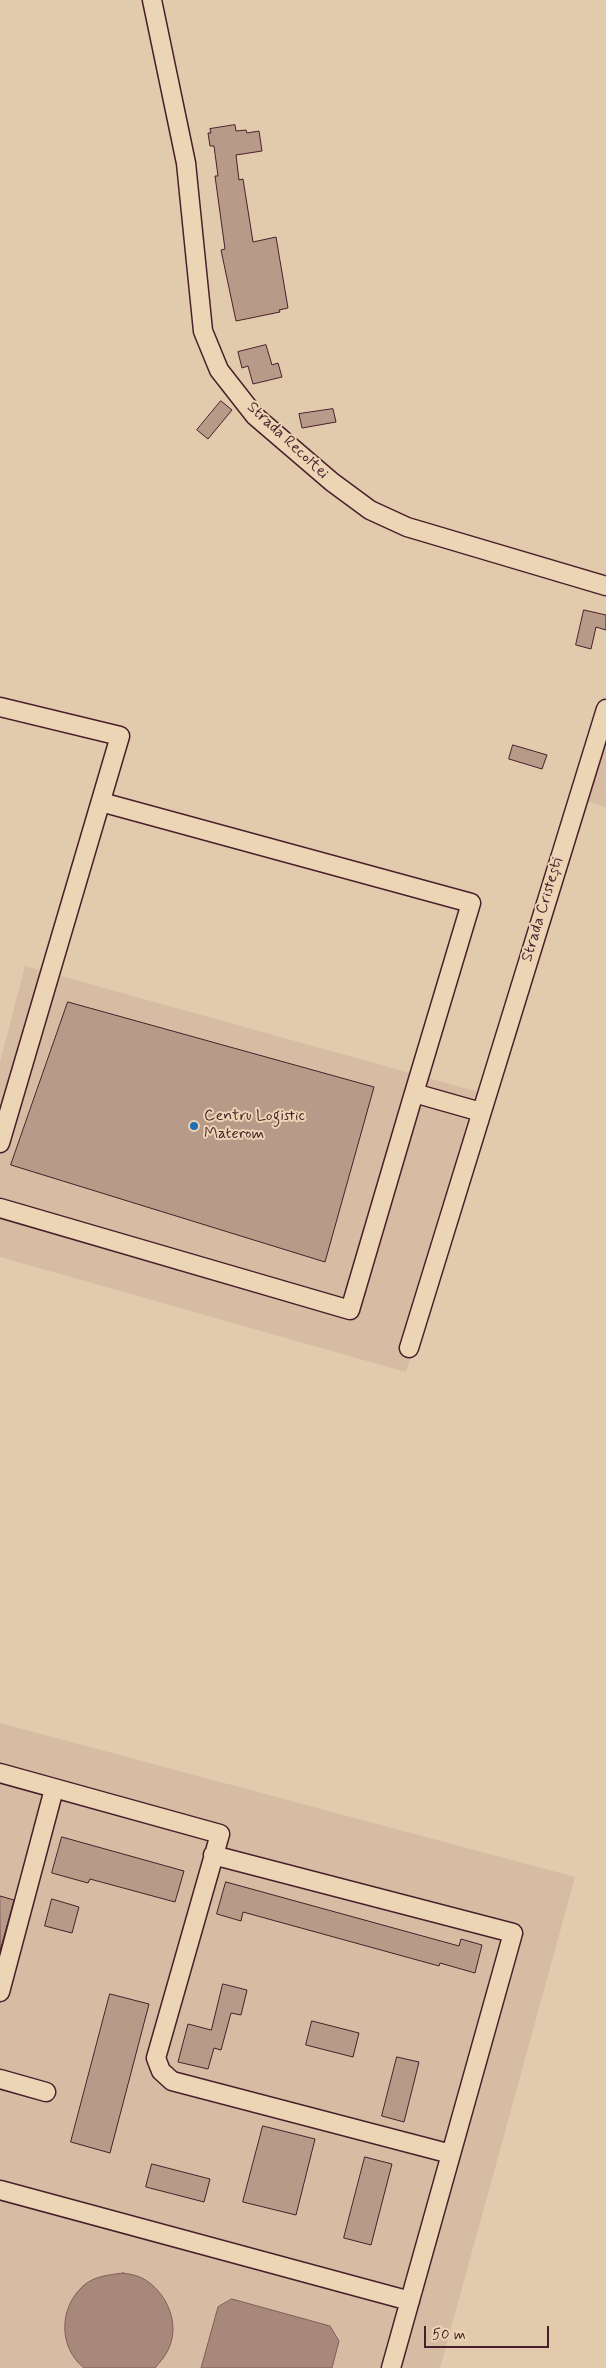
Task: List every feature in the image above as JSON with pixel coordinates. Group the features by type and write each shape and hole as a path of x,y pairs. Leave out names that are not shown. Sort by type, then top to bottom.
{"street":[{"name":"Strada Recoltei","path":"152,0 186,163 203,331 219,370 255,416 332,482 370,510 407,527 606,586"},
{"path":"0,707 120,736 0,1143"},
{"name":"Strada Cristești","path":"409,1348 480,1112 606,709"},
{"path":"0,1208 350,1310 471,903 101,802"},
{"path":"414,1093 480,1112"},
{"path":"0,1773 220,1834 156,2058 161,2071 172,2081 186,2087 451,2154"},
{"path":"0,1992 54,1788"},
{"path":"213,1855 513,1933 391,2368"},
{"path":"0,2079 46,2092"},
{"path":"0,2190 410,2301"}],"shaded area":[{"path":"606,718 606,807 581,799"},
{"path":"25,966 493,1096 406,1372 0,1257 0,1062"},
{"path":"0,1723 575,1877 440,2368 0,2368"},
{"path":"123,2273 142,2278 159,2291 170,2310 173,2331 171,2342 166,2354 155,2368 84,2368 76,2359 66,2339 65,2327 69,2305 83,2286 92,2280 102,2276"},
{"path":"232,2299 330,2326 339,2341 332,2368 201,2368 218,2307"}],"building":[{"path":"235,125 236,131 246,130 247,133 259,131 262,151 236,155 239,180 243,179 253,242 276,237 288,308 279,310 280,312 236,321 221,250 225,249 215,176 218,176 214,146 210,146 208,133 211,133 210,129"},
{"path":"266,345 272,365 278,363 282,377 253,384 248,366 242,368 238,352"},
{"path":"221,401 232,410 208,439 197,430"},
{"path":"333,409 336,422 302,428 299,414"},
{"path":"584,610 606,615 606,630 596,627 591,649 576,645"},
{"path":"513,745 547,755 542,769 509,759"},
{"name":"Centru Logistic Materom","path":"68,1002 374,1087 325,1262 11,1165"},
{"path":"62,1837 184,1871 175,1902 90,1879 88,1883 52,1873"},
{"path":"226,1882 459,1946 461,1939 482,1945 475,1973 440,1963 439,1966 243,1912 241,1921 217,1914"},
{"path":"0,1896 14,1900 0,1951"},
{"path":"52,1899 79,1907 72,1933 45,1926"},
{"path":"223,1984 247,1990 241,2015 231,2013 221,2050 214,2048 208,2069 178,2062 188,2024 211,2030"},
{"path":"110,1994 149,2004 110,2153 71,2142"},
{"path":"312,2021 359,2033 353,2057 306,2045"},
{"path":"397,2057 419,2062 404,2122 382,2116"},
{"path":"263,2126 315,2139 296,2215 243,2202"},
{"path":"365,2157 392,2164 371,2245 344,2238"},
{"path":"152,2164 210,2179 204,2202 146,2187"}],"place":[{"name":"Centru Logistic Materom","path":"194,1126"}]}
